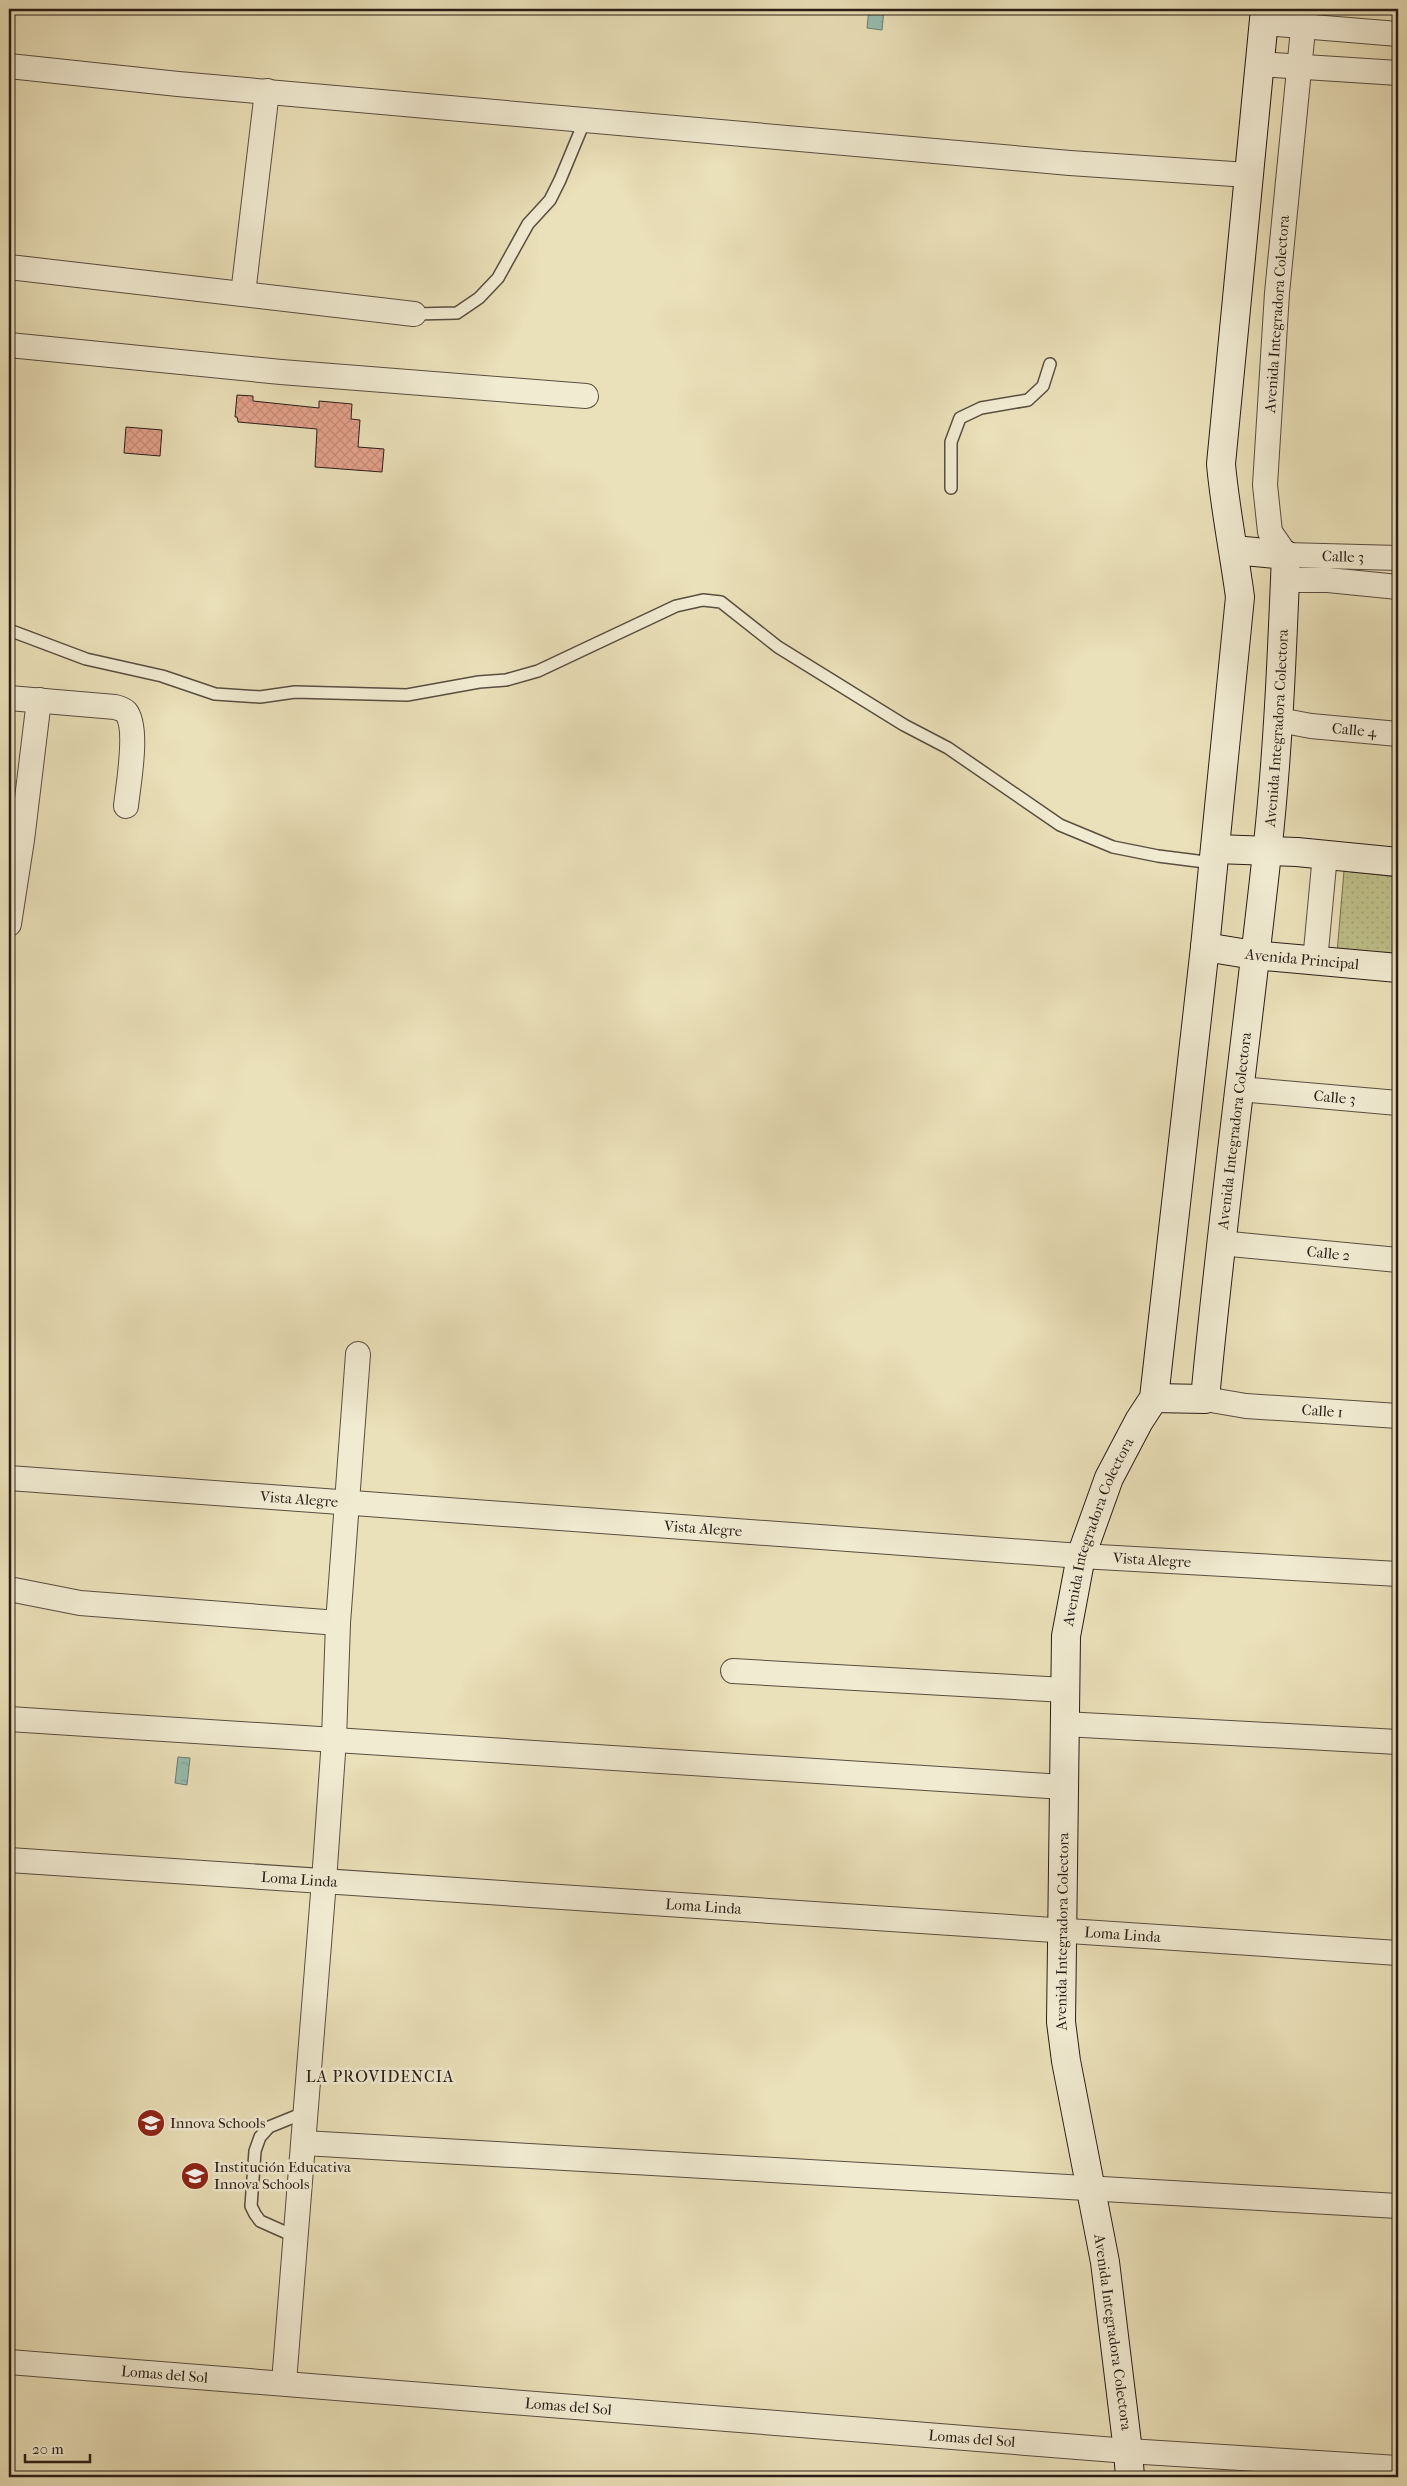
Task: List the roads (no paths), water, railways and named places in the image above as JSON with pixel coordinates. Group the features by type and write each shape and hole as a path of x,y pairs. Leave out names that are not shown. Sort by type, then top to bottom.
{"street":[{"path":"1264,16 1304,17 1398,34"},
{"name":"Avenida Integradora Colectora","path":"1130,2477 1105,2262 1066,2061 1061,2022 1060,1931 1066,1636 1081,1556 1109,1478 1139,1421 1154,1398 1205,947 1240,597 1234,550 1224,504 1221,464 1264,16"},
{"name":"Avenida Integradora Colectora","path":"1205,1399 1220,1243 1267,853 1279,720 1286,568 1270,532 1265,485 1278,293 1304,17"},
{"path":"1259,64 1398,73"},
{"path":"9,66 584,120 1070,163 1248,176"},
{"path":"243,294 267,91"},
{"path":"9,268 414,314"},
{"path":"9,345 282,372 586,396"},
{"path":"1234,550 1328,580 1398,587"},
{"name":"Calle 3","path":"1286,568 1398,558"},
{"path":"9,698 115,707 125,712 131,722 132,740 126,806"},
{"path":"9,924 22,840 39,700"},
{"name":"Calle 4","path":"1279,720 1311,726 1398,734"},
{"path":"1214,856 1267,853 1325,855 1398,862"},
{"path":"1315,961 1325,855"},
{"name":"Avenida Principal","path":"1205,947 1254,955 1398,968"},
{"name":"Calle 3","path":"1239,1088 1398,1103"},
{"name":"Calle 2","path":"1220,1243 1398,1260"},
{"path":"284,2382 324,1881 334,1739 338,1623 358,1354"},
{"path":"1154,1398 1205,1399"},
{"name":"Calle 1","path":"1205,1399 1246,1406 1398,1416"},
{"name":"Vista Alegre","path":"9,1478 348,1505 1081,1556 1398,1574"},
{"path":"9,1589 80,1603 338,1623"},
{"path":"732,1671 1064,1690"},
{"path":"9,1719 1064,1787"},
{"path":"1064,1724 1398,1742"},
{"name":"Loma Linda","path":"9,1860 1398,1953"},
{"path":"304,2143 1092,2190 1398,2206"},
{"name":"Lomas del Sol","path":"9,2362 284,2382 1128,2450 1398,2468"}],"lane":[{"path":"414,314 456,313 479,298 498,278 512,256 528,224 550,200 564,173 584,120"},
{"path":"951,488 951,442 960,418 981,408 1028,400 1043,386 1050,364"},
{"path":"9,630 86,659 162,676 215,694 260,697 295,692 407,695 479,682 506,680 538,671 676,606 703,600 721,602 778,647 904,724 948,748 1060,825 1113,847 1158,856 1214,856"},
{"path":"296,2237 260,2221 251,2206 255,2151 260,2137 269,2127 306,2112"}],"water":[{"path":"869,9 884,9 882,30 867,28"},
{"path":"178,1757 190,1758 187,1785 175,1783"}],"place":[{"name":"Innova Schools","path":"151,2123"},
{"name":"Institución Educativa Innova Schools","path":"195,2176"}],"district":[{"name":"LA PROVIDENCIA","path":"380,2076"}]}
